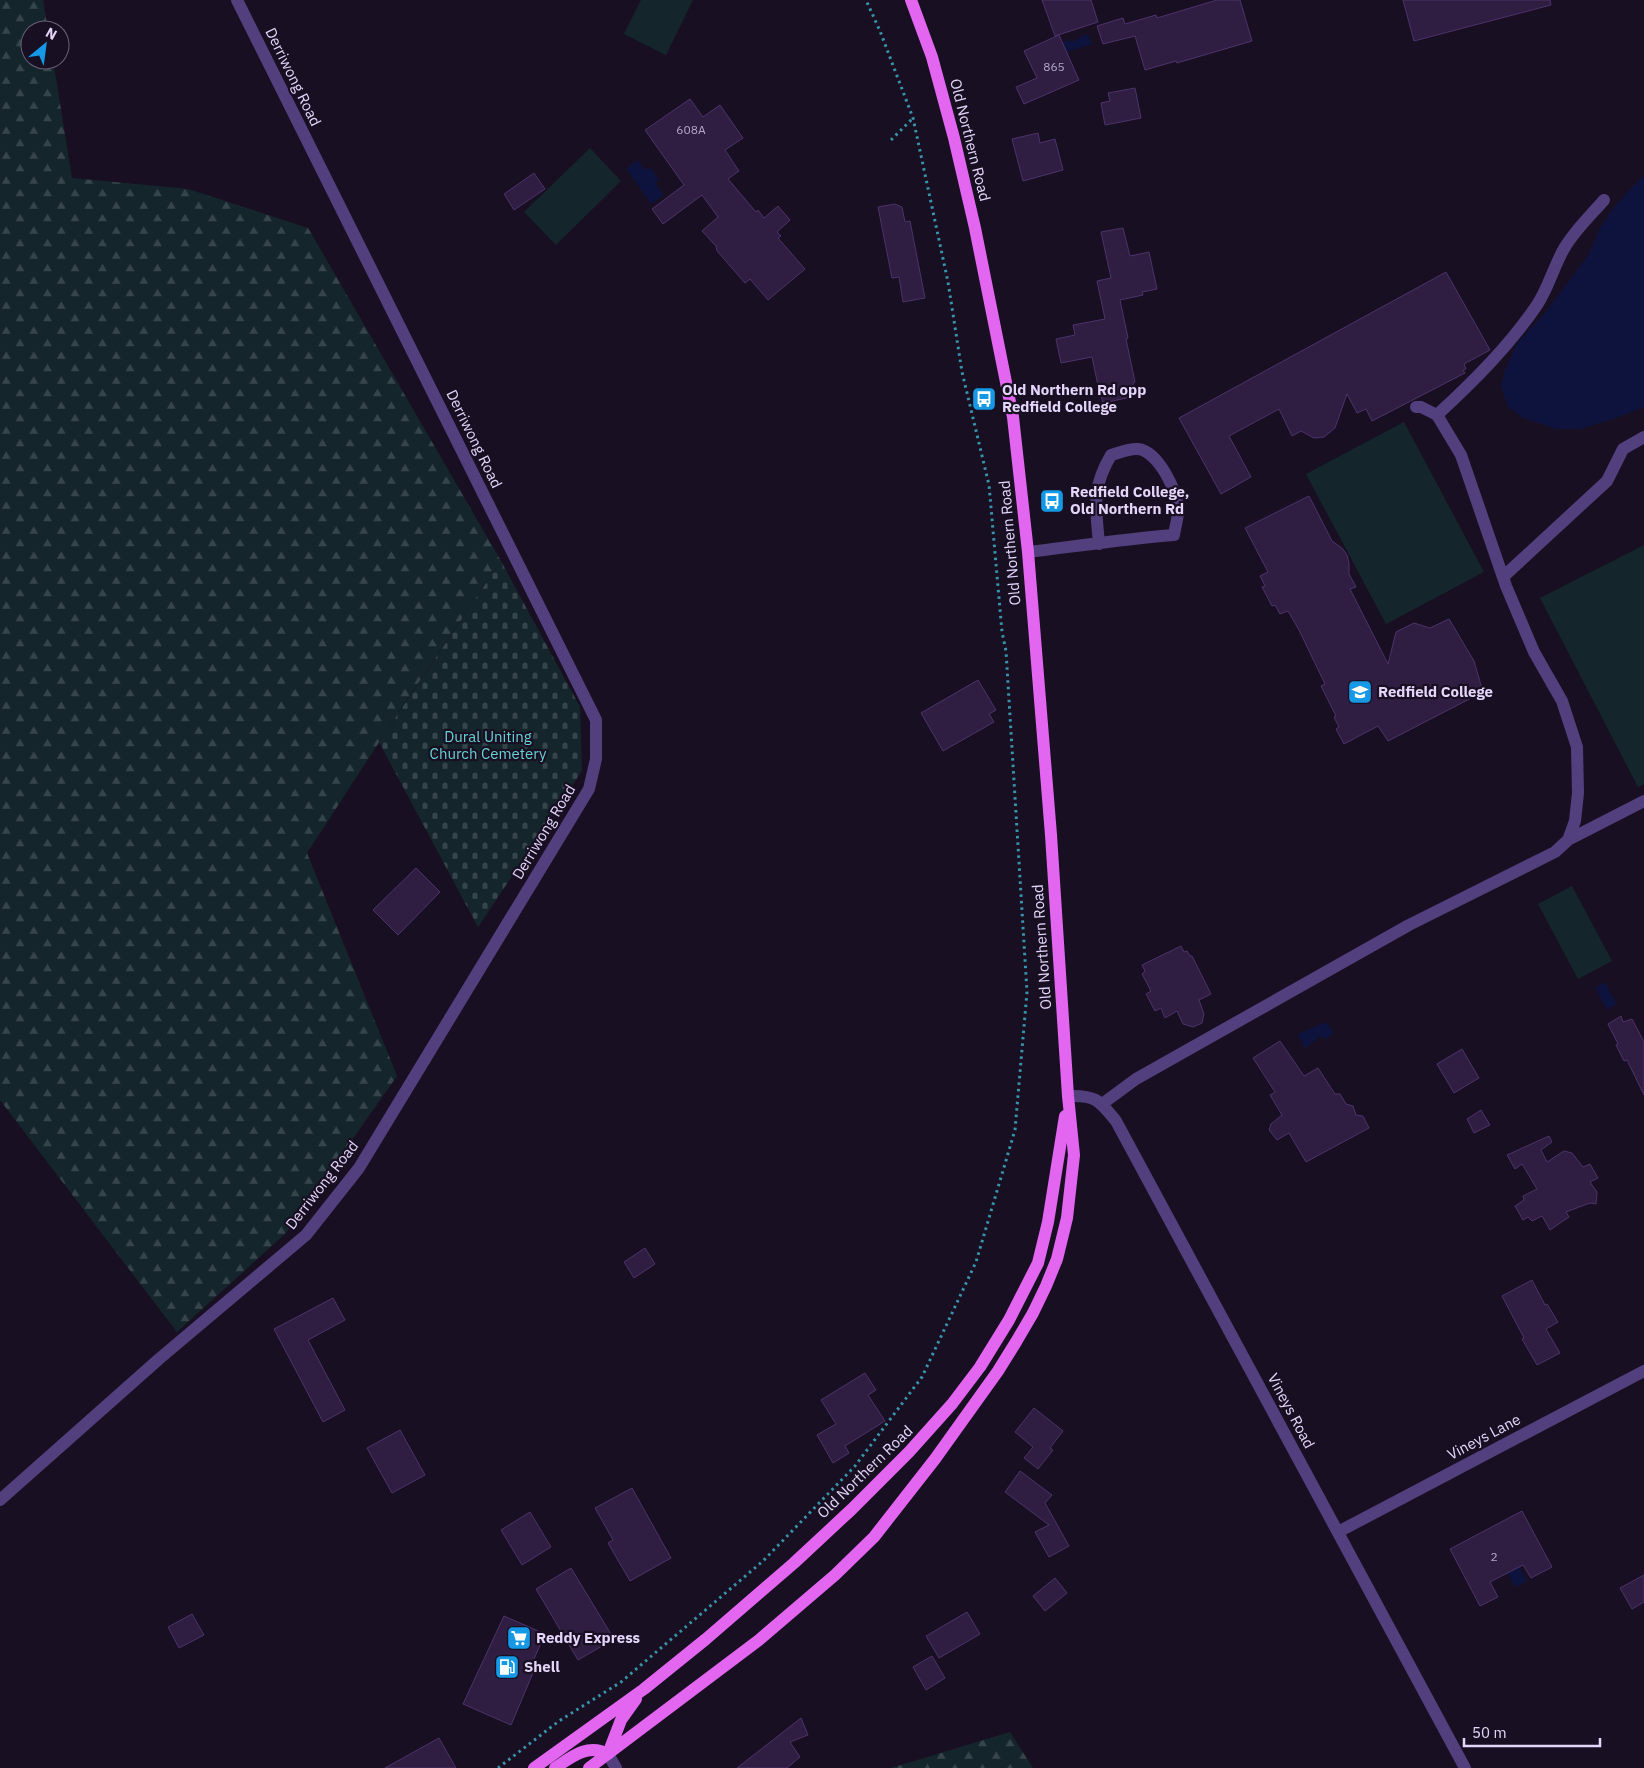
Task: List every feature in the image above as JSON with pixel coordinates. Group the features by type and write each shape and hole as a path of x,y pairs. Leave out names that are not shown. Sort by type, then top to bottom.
{"main road":[{"name":"Old Northern Road","path":"589,1768 759,1640 835,1575 874,1537 935,1459 998,1371 1033,1313 1046,1286 1057,1259 1067,1218 1074,1155 1028,552 1013,417 975,228 954,138 932,57 910,0"},
{"name":"Old Northern Road","path":"534,1768 644,1689 713,1634 852,1509 928,1433 980,1367 1010,1320 1038,1263 1048,1222 1068,1096"},
{"path":"555,1768 583,1750 602,1750 608,1754 621,1720 644,1689"}],"street":[{"name":"Derriwong Road","path":"0,1500 159,1358 306,1235 359,1168 589,789 596,759 596,720 237,0"},
{"path":"1437,415 1467,387 1515,334 1538,303 1565,248 1575,233 1604,200"},
{"path":"1416,407 1421,406 1437,415 1461,455 1503,577 1534,652 1562,701 1578,748 1578,793 1575,821 1568,840"},
{"path":"1503,577 1607,481 1623,449 1644,437"},
{"path":"1028,552 1099,544 1135,538 1174,535 1178,512 1177,498 1160,463 1146,450 1136,448 1111,455 1101,471 1095,495 1099,544"},
{"path":"1068,1096 1087,1095 1102,1104 1136,1079 1409,925 1555,852 1568,840 1644,801"},
{"name":"Vineys Road","path":"1102,1104 1116,1121 1143,1169 1465,1768"},
{"name":"Vineys Lane","path":"1338,1532 1644,1371"},
{"path":"608,1754 616,1768"}],"path":[{"path":"498,1768 559,1721 621,1682 763,1561 855,1466 922,1377 976,1262 1015,1130 1027,992 1006,651 1002,632 989,485 962,372 948,282 913,118 880,30 866,0"},
{"path":"892,140 913,118"}],"green space":[{"path":"0,0 43,0 46,20 20,20 20,70 55,70 72,178 188,189 308,228 501,561 400,710 307,853 397,1076 287,1232 177,1332 0,1100"},
{"path":"641,0 693,0 666,55 624,34"},
{"path":"590,148 621,181 556,245 524,212"},
{"path":"1404,422 1484,572 1386,624 1306,474"},
{"path":"1644,545 1644,784 1638,787 1540,598"},
{"name":"Dural Uniting Church Cemetery","path":"501,561 580,707 582,771 478,927 379,742"},
{"path":"1572,886 1612,961 1578,979 1538,904"},
{"path":"1010,1732 1033,1768 891,1768"}],"shaded area":[{"path":"1083,35 1088,35 1092,44 1064,53 1060,46 1063,43 1075,41"},
{"path":"638,160 645,170 650,167 659,180 655,183 664,195 651,204 626,168"},
{"path":"1644,176 1644,407 1581,429 1556,429 1523,418 1508,407 1501,386 1505,370 1518,342 1545,313 1589,254 1600,228 1611,211"},
{"path":"1605,982 1617,1004 1607,1010 1595,988"},
{"path":"1326,1022 1334,1033 1326,1039 1321,1036 1305,1049 1298,1034"},
{"path":"1516,1560 1527,1581 1515,1587 1504,1566"}],"building":[{"path":"1042,0 1091,0 1098,22 1055,36"},
{"path":"1217,0 1240,0 1252,41 1177,63 1176,61 1145,70 1135,36 1103,44 1097,26 1123,18 1125,24 1156,15 1157,18"},
{"path":"1403,0 1550,0 1551,5 1414,41"},
{"path":"1059,35 1079,80 1024,104 1016,87 1037,78 1024,51"},
{"path":"1135,88 1141,118 1105,125 1101,103 1110,101 1108,93"},
{"path":"690,99 703,117 720,105 743,138 725,150 739,171 728,179 756,212 758,210 764,218 778,206 790,220 777,232 781,236 778,238 805,269 768,300 750,279 745,283 702,231 718,217 702,195 663,224 652,209 684,185 645,130"},
{"path":"1038,133 1040,143 1055,139 1063,170 1023,181 1012,139"},
{"path":"534,173 545,189 514,210 504,194"},
{"path":"895,204 902,207 905,222 910,221 925,298 903,302 899,277 892,278 878,207"},
{"path":"1123,228 1130,256 1149,252 1157,289 1142,292 1143,295 1120,300 1128,338 1126,339 1136,396 1103,403 1092,357 1061,363 1056,339 1075,335 1073,325 1105,319 1097,281 1111,278 1101,232"},
{"path":"1446,272 1490,350 1464,364 1466,369 1463,370 1465,373 1372,421 1366,409 1357,413 1347,394 1335,428 1324,437 1314,438 1301,431 1292,436 1279,409 1229,436 1251,477 1221,494 1179,418"},
{"path":"1309,496 1332,541 1342,548 1347,555 1349,574 1356,587 1350,589 1388,664 1396,632 1414,623 1430,628 1449,619 1474,661 1483,692 1388,741 1378,726 1344,744 1336,729 1339,727 1334,717 1336,716 1321,686 1325,684 1299,630 1288,611 1280,614 1275,605 1272,606 1262,587 1265,586 1260,576 1268,572 1245,528"},
{"path":"978,680 996,710 989,714 994,722 943,751 921,713"},
{"path":"416,868 440,892 398,935 373,910"},
{"path":"1181,946 1184,952 1187,951 1192,956 1211,994 1199,1000 1204,1014 1202,1023 1193,1027 1183,1024 1177,1011 1165,1018 1161,1008 1155,1011 1146,994 1151,991 1142,974 1145,971 1142,965"},
{"path":"1621,1016 1623,1022 1632,1019 1644,1042 1644,1095 1627,1060 1624,1061 1608,1024"},
{"path":"1280,1041 1304,1076 1318,1068 1335,1094 1340,1094 1346,1104 1353,1106 1356,1115 1363,1116 1369,1128 1306,1162 1289,1133 1277,1140 1269,1130 1271,1124 1282,1115 1270,1095 1275,1092 1253,1058"},
{"path":"1462,1049 1479,1078 1454,1093 1437,1064"},
{"path":"1481,1110 1490,1125 1474,1133 1467,1119"},
{"path":"1549,1136 1552,1142 1541,1150 1547,1162 1564,1151 1572,1153 1583,1167 1590,1164 1598,1178 1590,1182 1597,1192 1596,1204 1590,1203 1566,1212 1569,1217 1550,1230 1542,1216 1532,1221 1528,1217 1523,1220 1515,1206 1524,1200 1523,1196 1537,1189 1522,1164 1515,1169 1507,1155"},
{"path":"645,1248 655,1264 634,1278 624,1262"},
{"path":"1532,1280 1545,1305 1547,1304 1558,1322 1546,1329 1560,1353 1537,1365 1522,1339 1524,1338 1502,1296"},
{"path":"333,1298 345,1320 308,1340 345,1410 323,1422 274,1329"},
{"path":"865,1373 876,1390 868,1395 885,1421 845,1446 849,1453 833,1463 817,1435 836,1424 821,1400"},
{"path":"1034,1408 1063,1431 1050,1448 1053,1450 1038,1469 1024,1458 1033,1447 1015,1432"},
{"path":"400,1430 425,1475 392,1493 367,1448"},
{"path":"1020,1471 1052,1495 1045,1503 1069,1546 1049,1557 1035,1532 1049,1525 1005,1492"},
{"path":"632,1488 671,1558 630,1581 608,1543 613,1540 595,1508"},
{"path":"1522,1511 1552,1567 1531,1578 1523,1565 1490,1582 1498,1597 1480,1606 1450,1549"},
{"path":"530,1512 551,1547 522,1565 501,1530"},
{"path":"571,1568 614,1639 578,1660 536,1589"},
{"path":"1644,1575 1644,1602 1632,1609 1620,1588"},
{"path":"1055,1578 1067,1593 1045,1611 1033,1596"},
{"path":"967,1612 980,1634 939,1658 926,1636"},
{"path":"192,1614 204,1635 179,1648 168,1627"},
{"path":"504,1616 545,1634 534,1659 538,1661 511,1725 463,1704"},
{"path":"932,1656 945,1678 926,1690 913,1667"},
{"path":"801,1718 808,1735 790,1742 800,1757 787,1768 737,1768"},
{"path":"439,1738 456,1768 385,1768"}],"place":[{"name":"Old Northern Rd opp Redfield College","path":"984,399"},
{"name":"Redfield College, Old Northern Rd","path":"1052,501"},
{"name":"Redfield College","path":"1360,692"},
{"name":"Reddy Express","path":"519,1638"},
{"name":"Shell","path":"507,1667"}]}
